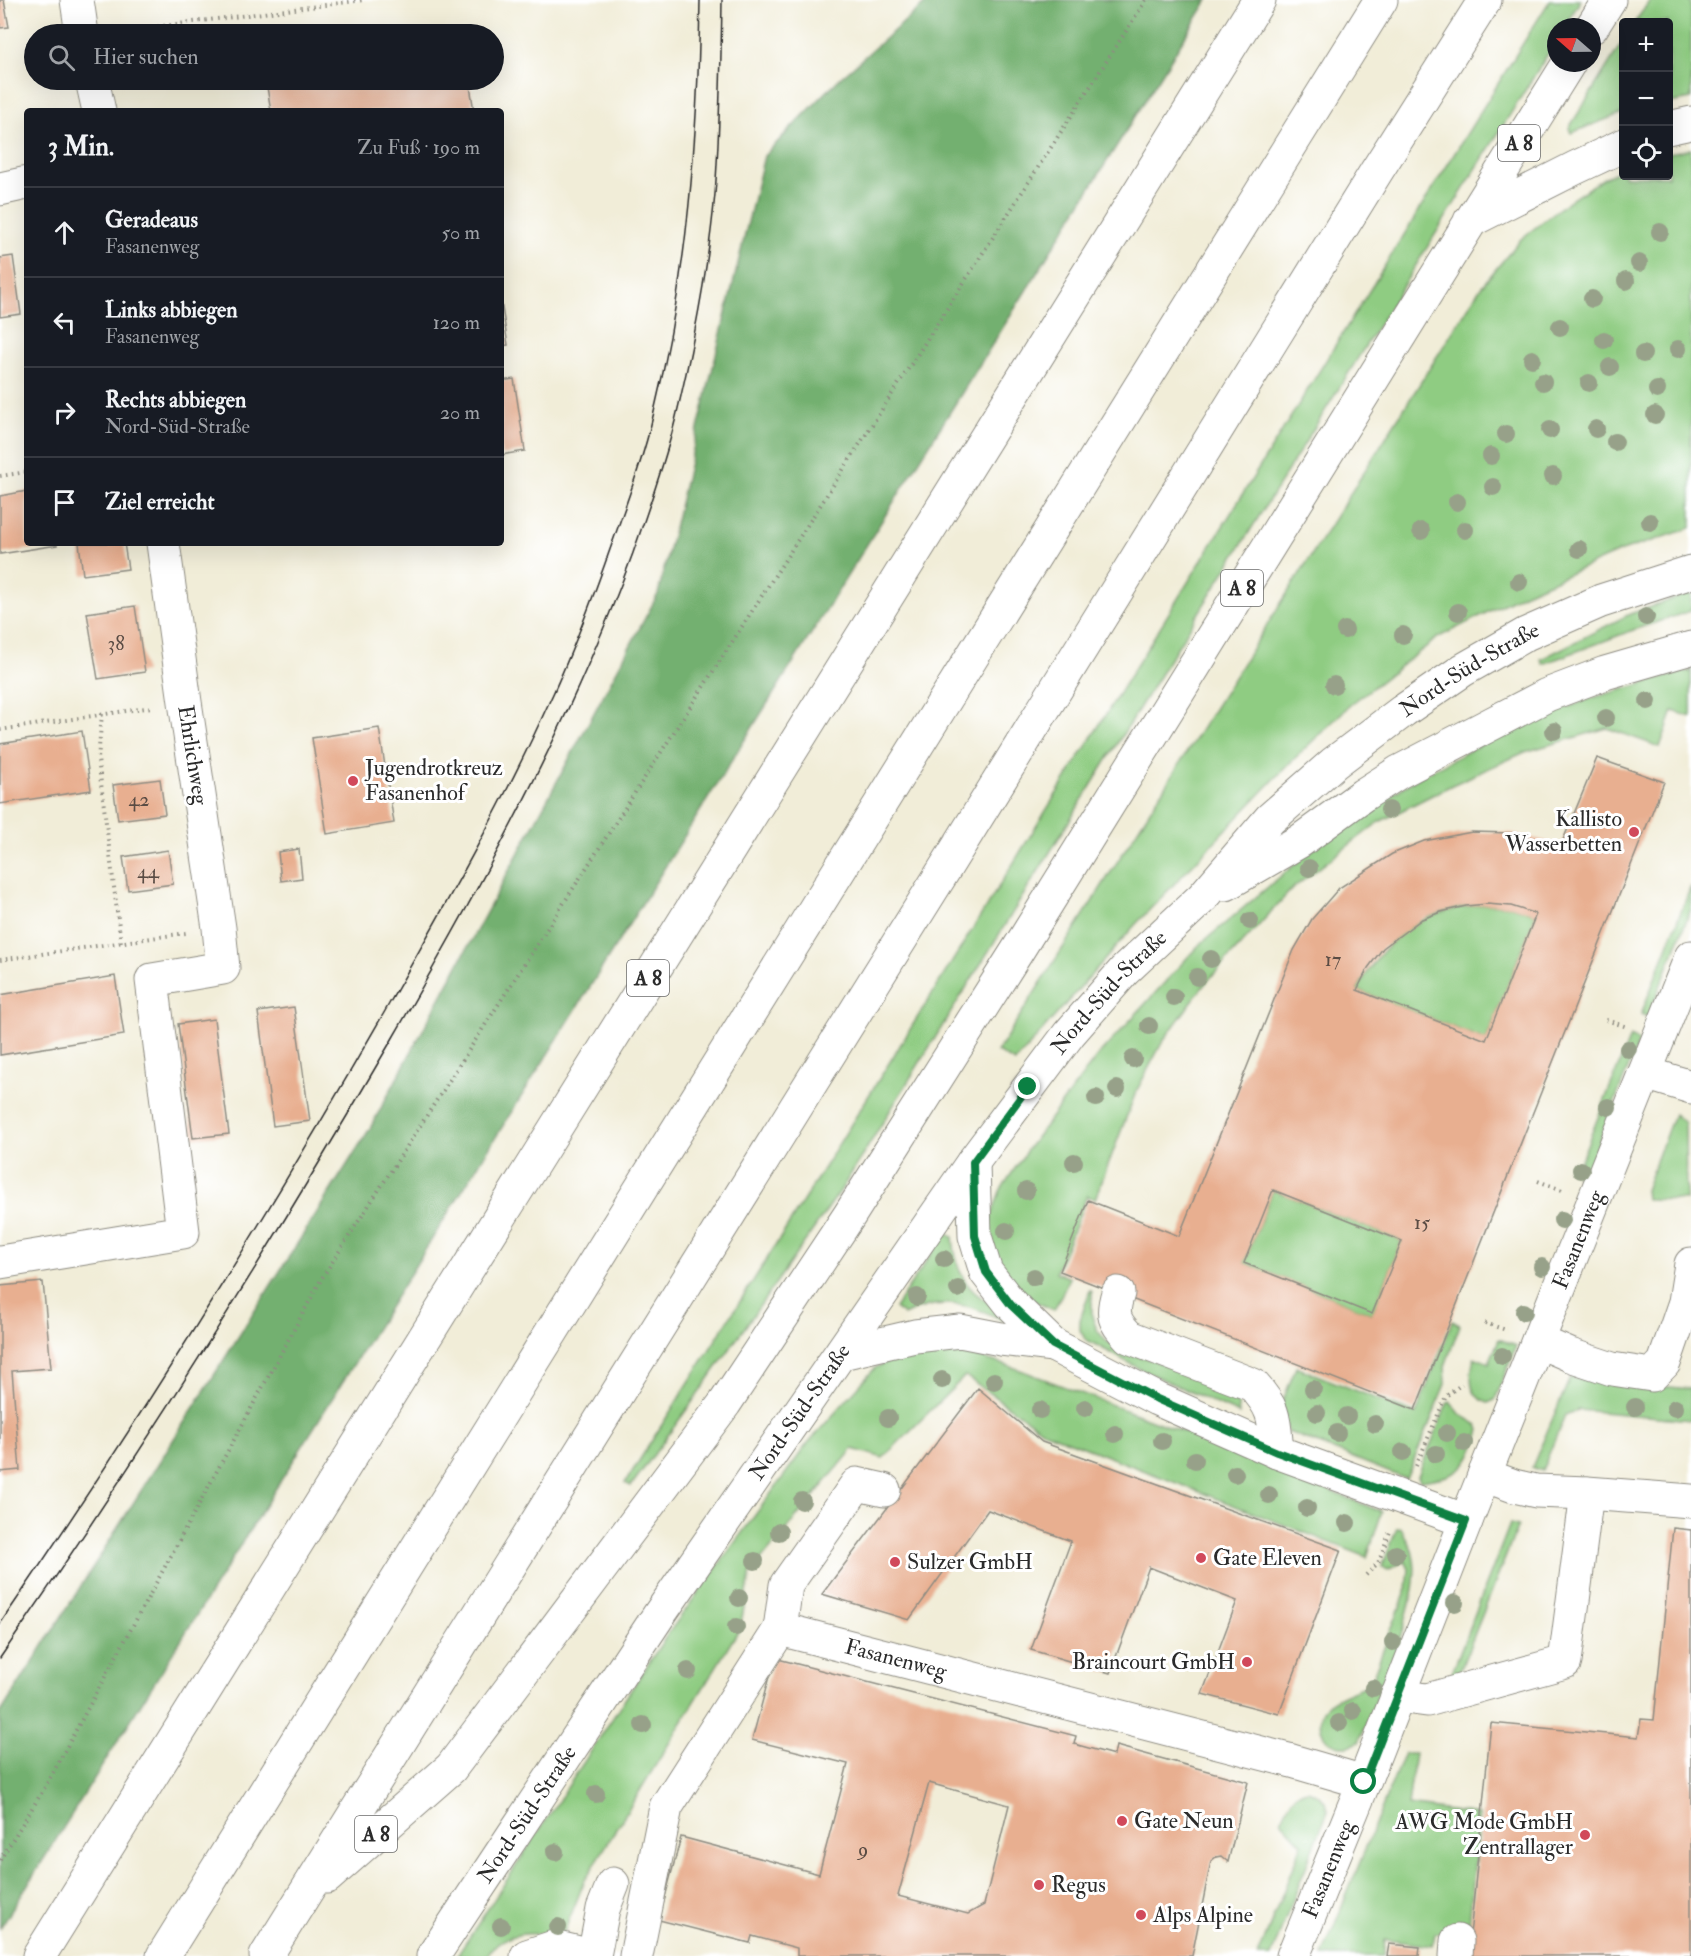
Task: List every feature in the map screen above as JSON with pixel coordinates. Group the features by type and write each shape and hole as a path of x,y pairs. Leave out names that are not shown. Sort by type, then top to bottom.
{"main road":[{"path":"77,0 89,24"},
{"name":"A 8","path":"39,1956 1258,0"},
{"path":"163,1956 1381,0"},
{"name":"A 8","path":"266,1956 1485,0"},
{"path":"1598,18 1609,0"},
{"name":"A 8","path":"301,1900 451,1768 725,1403 849,1216 1009,964 1563,72"},
{"path":"94,90 98,108"},
{"path":"1673,127 1691,123"},
{"path":"1469,222 1619,147"},
{"path":"0,189 24,184"},
{"name":"Ehrlichweg","path":"0,1262 183,1232 152,980 223,968 164,546"},
{"name":"Nord-Süd-Straße","path":"432,1956 666,1605 973,1162 1069,1034 1124,970 1203,897 1270,819 1326,770 1403,711 1463,670 1526,634 1600,601 1691,572"},
{"name":"Nord-Süd-Straße","path":"1203,897 1300,840 1399,772 1547,695 1605,673 1691,648"},
{"name":"Fasanenweg","path":"1293,1956 1691,957"},
{"path":"1645,1073 1686,1091"},
{"path":"973,1162 975,1236 986,1272 1011,1305 1053,1345 1157,1399 1277,1452 1466,1521"},
{"path":"1538,1341 1612,1369 1652,1375 1664,1364 1685,1302 1691,1264"},
{"path":"1118,1293 1114,1306 1116,1324 1129,1337 1253,1385 1268,1401 1275,1420 1277,1452"},
{"path":"842,1353 915,1336 960,1331 1001,1339 1053,1345"},
{"path":"1484,1475 1536,1491 1691,1501"},
{"path":"636,1956 666,1807 780,1629 786,1585 857,1484 884,1490"},
{"path":"1396,1696 1427,1700 1565,1662 1587,1493"},
{"name":"Fasanenweg","path":"780,1629 1281,1758 1364,1782"},
{"path":"527,1956 554,1947 593,1956 603,1909 613,1884"}],"path":[{"path":"173,24 364,0"},
{"path":"0,1860 44,1789 322,1278 1146,0"},
{"path":"0,476 24,472"},
{"path":"0,730 185,702"},
{"path":"102,714 98,759 121,943"},
{"path":"0,960 219,928"}],"green space":[{"path":"929,0 1208,0 0,1929 0,1714 369,1130 658,594 764,156 839,79"},
{"path":"1550,0 1581,0 1570,18 1547,18 1547,55 841,1190 631,1486 625,1483 784,1232"},
{"path":"1650,0 1691,0 1691,99 1673,102 1673,18 1638,18"},
{"path":"1619,47 1619,115 1571,133 1569,128"},
{"path":"1691,149 1691,528 1619,552 1521,595 1439,637 1351,704 1289,764 1135,925 1015,1062 997,1052 1481,287 1521,239 1566,203 1604,178 1619,171 1619,180 1673,180 1673,152"},
{"path":"1691,593 1691,611 1543,664 1541,659 1630,614"},
{"path":"1691,670 1691,717 1673,711 1660,747 1607,728 1525,752 1452,785 1379,822 1292,889 1204,985 1163,1041 1136,1092 1095,1199 1087,1196 1056,1272 1070,1278 1054,1310 1020,1295 999,1275 988,1226 1000,1191 1029,1147 1095,1059 1197,947 1333,832 1421,776 1509,730 1592,698"},
{"path":"1691,886 1691,909 1648,1017 1641,1014"},
{"path":"1487,904 1511,906 1536,914 1486,1040 1357,990 1381,953 1410,928 1444,912"},
{"path":"1630,1037 1639,1041 1584,1179 1575,1175"},
{"path":"1674,1114 1685,1123 1686,1200 1646,1199 1645,1190"},
{"path":"1273,1190 1402,1241 1372,1314 1244,1263"},
{"path":"945,1233 953,1237 959,1268 970,1288 1014,1317 1011,1324 985,1312 959,1305 932,1305 904,1315 895,1308"},
{"path":"1090,1290 1092,1292 1092,1316 1097,1330 1106,1341 1136,1355 1236,1387 1239,1414 1140,1369 1085,1339 1080,1330 1080,1320"},
{"path":"1452,1321 1460,1325 1445,1366 1446,1384 1406,1479 1288,1432 1280,1408 1296,1367 1416,1414"},
{"path":"1499,1339 1516,1346 1495,1400 1488,1403 1481,1400 1473,1390 1471,1378 1474,1357 1489,1363"},
{"path":"932,1350 970,1354 1015,1368 1199,1438 1382,1512 1367,1557 1045,1432 965,1376 883,1458 853,1449 751,1572 740,1628 585,1880 562,1937 520,1934 502,1941 487,1956 457,1956 667,1635 808,1443 875,1368 907,1352"},
{"path":"1570,1378 1691,1389 1691,1420 1578,1410 1565,1415 1542,1471 1532,1467"},
{"path":"1450,1401 1461,1415 1478,1425 1480,1430 1476,1443 1461,1469 1445,1477 1420,1481 1418,1476"},
{"path":"1510,1524 1518,1526 1455,1683 1447,1685"},
{"path":"1397,1528 1402,1529 1413,1554 1415,1572 1412,1595 1396,1648 1359,1742 1349,1746 1339,1746 1331,1743 1325,1737 1320,1722 1322,1714 1327,1705 1335,1699 1370,1684 1407,1589 1409,1569 1405,1561 1388,1570 1382,1567"},
{"path":"1404,1753 1415,1753 1408,1805 1479,1815 1468,1936 1435,1933 1433,1946 1385,1940 1383,1956 1322,1956"},
{"path":"1308,1790 1326,1803 1328,1811 1271,1956 1258,1956 1302,1844 1281,1821 1294,1797"}],"building":[{"path":"0,0 4,0 9,27 0,28"},
{"path":"268,90 471,90 474,108 270,108"},
{"path":"13,256 21,314 0,317 0,258"},
{"path":"504,320 508,345 504,346"},
{"path":"514,379 525,451 504,454 504,381"},
{"path":"24,492 24,546 51,546 0,554 0,496"},
{"path":"79,546 124,546 128,569 83,575"},
{"path":"135,606 145,672 98,679 87,613"},
{"name":"Jugendrotkreuz Fasanenhof","path":"379,728 394,823 327,834 312,738"},
{"path":"82,731 91,790 0,804 0,744"},
{"path":"1597,758 1664,782 1415,1410 1060,1271 1088,1200 1179,1236 1294,950 1312,919 1339,888 1392,854 1424,841 1472,832 1512,833 1561,845","holes":["1487,904 1511,906 1536,914 1486,1040 1357,990 1368,968 1383,948 1422,919 1466,906","1273,1190 1402,1241 1372,1314 1244,1263"]},
{"path":"160,779 165,814 118,820 113,785"},
{"path":"299,849 302,878 281,881 278,852"},
{"path":"168,850 173,884 128,890 123,857"},
{"path":"115,976 124,1035 0,1055 0,995"},
{"path":"294,1007 310,1121 273,1126 258,1012"},
{"path":"214,1019 229,1134 193,1138 178,1024"},
{"path":"43,1282 51,1368 12,1371 20,1470 0,1472 0,1286"},
{"name":"Gate Eleven","path":"978,1388 1042,1442 1341,1550 1279,1714 1202,1694 1237,1601 1149,1567 1110,1673 1031,1650 1071,1541 988,1510 909,1620 822,1594"},
{"name":"AWG Mode GmbH Zentrallager","path":"1673,1528 1691,1530 1691,1956 1468,1956 1491,1723 1638,1737 1641,1719 1654,1720"},
{"name":"Gate Neun","path":"774,1658 1076,1736 1074,1744 1114,1755 1116,1746 1248,1782 1228,1862 1221,1856 1211,1861 1192,1956 797,1956 797,1948 752,1936 750,1943 659,1920 681,1837 819,1874 848,1764 752,1740","holes":["929,1783 1009,1805 984,1905 968,1914 898,1896"]},
{"path":"1389,1944 1420,1947 1419,1956 1387,1956"}],"tram line":[{"path":"0,1624 152,1395 297,1162 491,821 565,668 598,584 635,477 650,428 665,361 675,310 689,208 697,104 700,0"},
{"path":"0,1658 52,1583 202,1354 345,1120 491,863 553,742 581,680 608,617 656,488 675,421 694,337 715,194 722,0"}],"place":[{"name":"Jugendrotkreuz Fasanenhof","path":"353,781"},
{"name":"Kallisto Wasserbetten","path":"1634,832"},
{"name":"Gate Eleven","path":"1201,1558"},
{"name":"Sulzer GmbH","path":"895,1562"},
{"name":"Braincourt GmbH","path":"1247,1662"},
{"name":"Gate Neun","path":"1122,1821"},
{"name":"AWG Mode GmbH Zentrallager","path":"1585,1835"},
{"name":"Regus","path":"1039,1885"},
{"name":"Alps Alpine","path":"1141,1915"}],"route":[{"path":"1028,1087 973,1162 975,1236 986,1272 1011,1305 1053,1345 1157,1399 1277,1452 1466,1521 1364,1782"}]}
